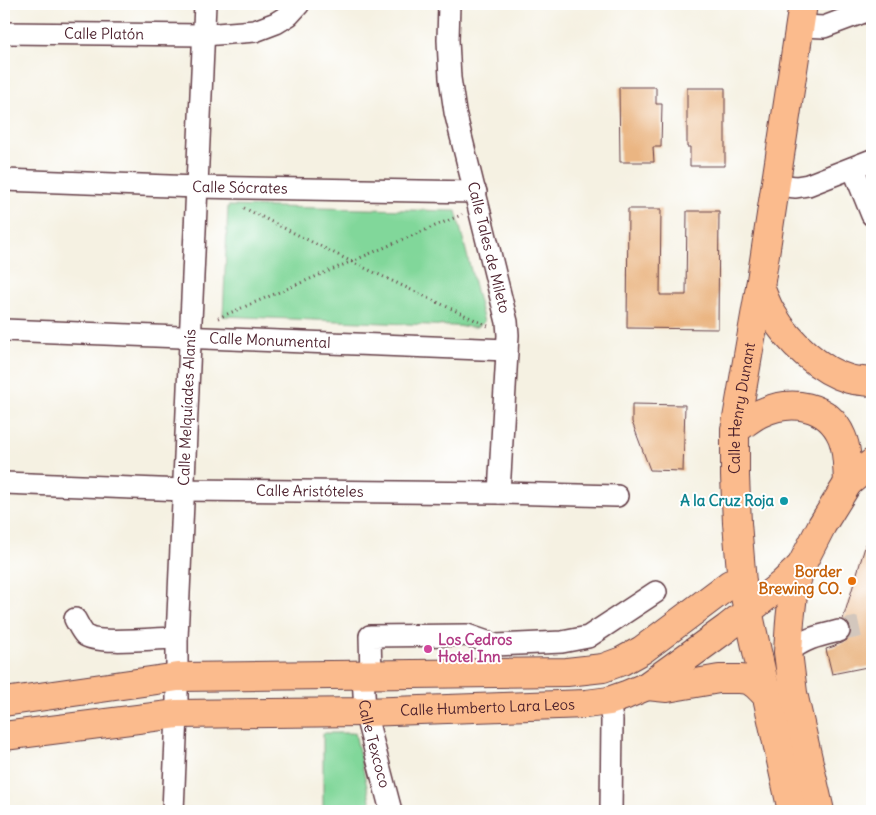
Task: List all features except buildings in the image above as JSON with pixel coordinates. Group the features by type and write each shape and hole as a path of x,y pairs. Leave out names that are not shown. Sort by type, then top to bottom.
{"main road":[{"name":"Calle Henry Dunant","path":"792,811 742,582 734,476 735,430 760,287 802,15"},
{"path":"760,287 773,316 793,342 809,357 825,369 849,379 872,382"},
{"path":"735,430 761,413 782,406 800,405 821,412 835,424 843,439 848,483"},
{"name":"Calle Humberto Lara Leos","path":"4,736 177,714 365,712 586,704 608,701 647,686 727,628 782,584 801,566 822,525 848,483 872,463"},
{"path":"801,566 793,594 788,652 793,693 820,811"},
{"path":"4,702 178,677 567,672 603,668 622,661 642,650 730,584 742,582"},
{"path":"647,686 667,688 719,679 740,679 750,680 766,696"}],"street":[{"name":"Calle Melquíades Alanís","path":"173,811 178,677 177,638 205,4"},
{"path":"204,34 255,31 276,23 289,15 299,4"},
{"name":"Calle Tales de Mileto","path":"449,4 450,78 455,112 507,322 499,493"},
{"path":"802,15 824,26 872,9"},
{"name":"Calle Platón","path":"4,33 204,34"},
{"path":"776,185 796,187 808,185 863,164 872,215"},
{"name":"Calle Sócrates","path":"4,180 229,188 476,192"},
{"name":"Calle Monumental","path":"4,330 191,338 507,343"},
{"name":"Calle Aristóteles","path":"4,482 184,490 617,496"},
{"name":"Calle Texcoco","path":"391,811 365,712 370,636 467,634 496,645 562,642 588,637 656,592"},
{"path":"74,619 85,635 94,640 177,638"},
{"path":"788,652 799,643 810,638 840,631"},
{"path":"608,701 612,720 611,811"}],"path":[{"path":"229,188 232,202 507,343"},
{"path":"191,338 215,319 461,215 476,192"}],"green space":[{"path":"228,206 456,211 484,322 476,327 223,316"},
{"path":"323,733 355,733 372,809 360,811 323,811"}],"tunnel":[{"path":"839,631 872,624"}],"place":[{"name":"A la Cruz Roja","path":"784,501"},
{"name":"Border Brewing CO.","path":"852,581"},
{"name":"Los Cedros Hotel Inn","path":"428,649"}]}
